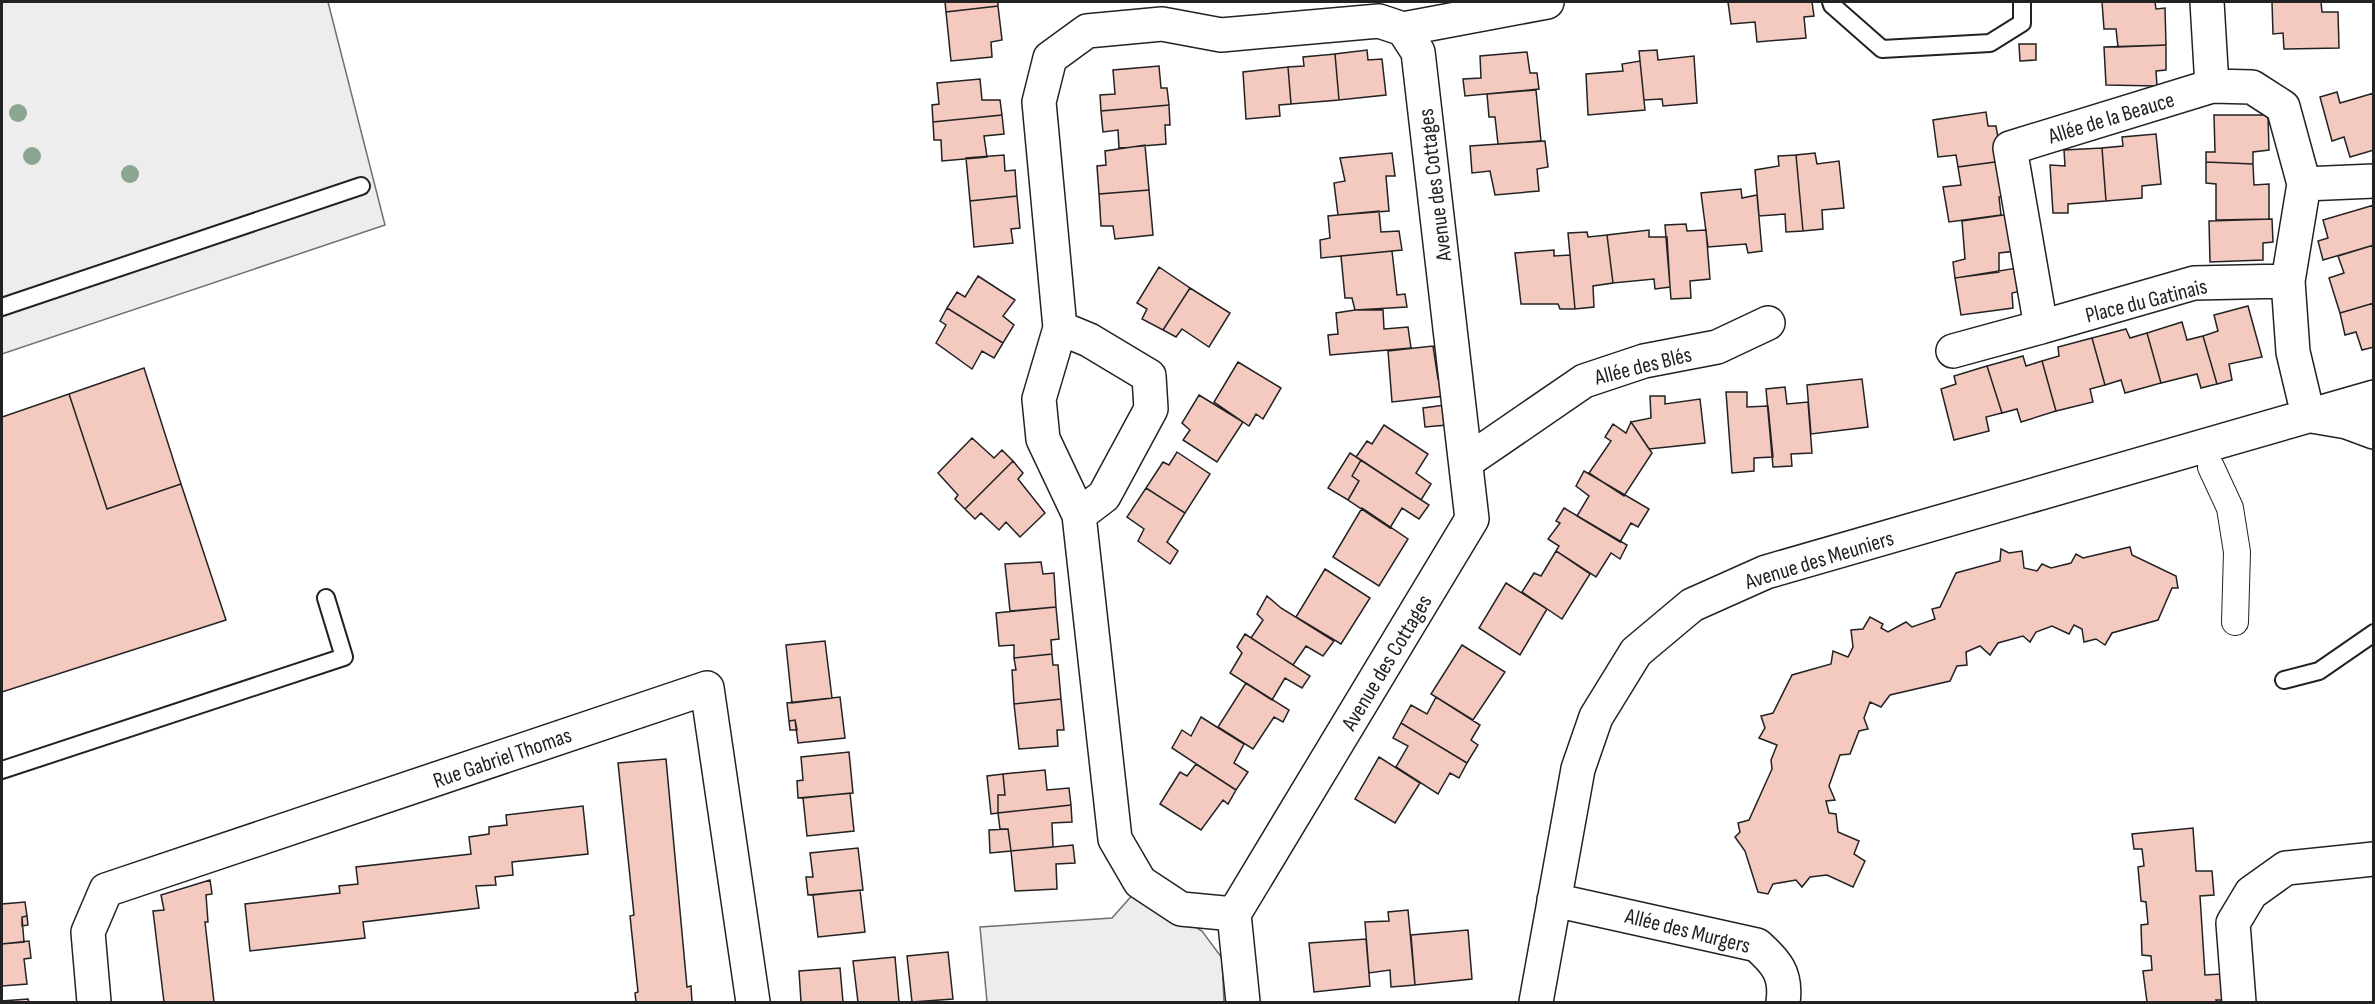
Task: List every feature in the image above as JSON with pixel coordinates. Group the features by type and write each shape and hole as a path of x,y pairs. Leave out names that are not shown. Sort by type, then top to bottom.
{"street":[{"path":"1243,1002 1234,914 1181,909 1140,882 1115,839 1079,515 1043,439 1039,399 1060,328 1039,102 1050,58 1087,31 1162,24 1221,35 1378,21 1402,29 1546,2"},
{"path":"2207,2 2212,86"},
{"name":"Avenue des Cottages","path":"1234,914 1472,519 1419,52 1402,29"},
{"name":"Allée de la Beauce","path":"2041,327 2010,148 2212,86 2252,87 2283,107 2304,184"},
{"path":"2373,181 2304,184 2288,281 2293,352 2308,415 2347,422 2373,432"},
{"name":"Place du Gatinais","path":"1953,351 2194,283 2288,281"},
{"name":"Allée des Blés","path":"1466,462 1584,381 1644,362 1717,347 1768,323"},
{"path":"1060,328 1089,340 1149,376 1151,409 1104,496 1079,515"},
{"name":"Avenue des Meuniers","path":"1536,1002 1578,769 1596,717 1636,652 1692,605 1766,572 2373,397"},
{"path":"2211,467 2230,508 2232,519 2237,552 2235,622"},
{"name":"Rue Gabriel Thomas","path":"94,1002 88,932 106,890 707,688 753,1002"},
{"path":"2239,1002 2233,923 2251,893 2286,868 2373,859"},
{"name":"Allée des Murgers","path":"1554,900 1582,904 1757,945 1777,963 1785,993 1783,1002"}],"lane":[{"path":"1831,2 1882,49 1990,43 2022,23 2022,2"},
{"path":"2,308 361,186"},
{"path":"2,770 344,657 326,598"},
{"path":"2284,680 2319,671 2373,633"}],"shaded area":[{"path":"2,2 328,2 385,225 2,354"},
{"path":"1136,891 1202,931 1222,958 1224,1002 987,1002 980,927 1112,918"}],"building":[{"path":"945,2 998,2 998,6 946,12"},
{"path":"1728,2 1812,2 1814,16 1804,17 1806,38 1757,42 1755,22 1731,24"},
{"path":"2102,2 2155,2 2156,9 2165,8 2166,45 2118,47 2116,29 2104,29"},
{"path":"2272,2 2321,2 2322,12 2338,12 2339,48 2284,49 2283,33 2273,34"},
{"path":"998,6 1002,40 991,42 992,57 951,61 946,12"},
{"path":"2019,44 2036,44 2036,60 2020,61"},
{"path":"2166,45 2166,70 2156,71 2157,86 2106,85 2104,47"},
{"path":"1367,50 1368,60 1382,59 1386,95 1339,100 1335,54"},
{"path":"1657,50 1658,60 1694,56 1697,103 1663,106 1662,99 1644,100 1639,51"},
{"path":"1527,52 1530,73 1537,73 1539,89 1465,96 1463,79 1481,78 1480,56"},
{"path":"1335,54 1339,100 1291,104 1288,67 1304,66 1303,57"},
{"path":"1640,61 1645,110 1588,115 1586,74 1623,71 1622,64"},
{"path":"1159,66 1161,88 1167,88 1169,105 1101,111 1100,95 1115,94 1113,70"},
{"path":"1288,67 1291,104 1279,105 1280,116 1246,119 1243,72"},
{"path":"980,79 982,100 1000,100 1002,115 933,122 932,105 939,104 937,83"},
{"path":"1536,90 1541,141 1498,144 1495,117 1489,117 1487,94"},
{"path":"2337,92 2340,103 2374,93 2374,150 2350,157 2344,137 2332,141 2320,97"},
{"path":"1169,105 1170,125 1165,125 1166,144 1119,148 1118,130 1103,132 1101,111"},
{"path":"1986,112 1988,126 1996,126 2002,161 1958,167 1956,155 1938,157 1933,120"},
{"path":"1002,115 1004,134 984,136 987,157 942,161 941,140 934,140 933,122"},
{"path":"2214,115 2268,115 2269,150 2253,152 2253,164 2206,162 2206,152 2215,152"},
{"path":"2156,134 2161,184 2142,186 2142,198 2106,201 2102,148 2123,146 2122,137"},
{"path":"1545,141 1548,167 1537,169 1539,191 1495,195 1490,171 1472,173 1470,146"},
{"path":"1145,145 1149,190 1099,194 1097,166 1106,165 1105,151"},
{"path":"2102,148 2106,201 2068,204 2068,213 2053,213 2050,165 2065,166 2064,150"},
{"path":"1392,153 1395,176 1386,176 1389,211 1338,215 1334,183 1345,181 1340,158"},
{"path":"1815,153 1817,164 1839,161 1844,208 1822,210 1823,229 1803,231 1796,155"},
{"path":"1004,155 1005,171 1015,170 1017,196 970,201 966,158"},
{"path":"1796,155 1803,231 1786,232 1785,214 1759,216 1755,170 1779,166 1778,156"},
{"path":"2002,161 2007,195 1999,197 2001,215 1949,222 1943,187 1961,185 1958,167"},
{"path":"2206,162 2253,164 2254,185 2269,184 2269,219 2216,220 2216,184 2206,183"},
{"path":"1741,189 1742,198 1757,195 1762,251 1748,253 1746,244 1708,247 1701,193"},
{"path":"1149,190 1153,235 1115,239 1113,226 1101,226 1099,194"},
{"path":"1017,196 1020,228 1011,229 1013,243 974,247 970,201"},
{"path":"2374,205 2374,245 2323,260 2318,241 2328,238 2323,220"},
{"path":"1379,211 1381,232 1399,231 1402,250 1321,258 1320,240 1330,238 1328,216"},
{"path":"2010,214 2016,251 1999,253 1999,272 1955,278 1953,262 1965,259 1962,221"},
{"path":"2272,219 2273,242 2263,243 2263,260 2210,262 2209,221"},
{"path":"1686,224 1687,231 1706,230 1710,279 1690,281 1691,298 1671,299 1665,225"},
{"path":"1649,230 1649,237 1667,237 1670,287 1655,289 1654,279 1613,283 1607,235"},
{"path":"1587,232 1588,237 1607,235 1613,283 1593,286 1594,307 1575,309 1568,233"},
{"path":"2374,245 2374,303 2340,313 2329,278 2344,273 2338,256"},
{"path":"1554,250 1554,256 1570,255 1575,309 1560,309 1558,304 1521,304 1515,253"},
{"path":"1392,251 1397,295 1405,294 1407,307 1355,310 1352,298 1345,298 1341,256"},
{"path":"1159,267 1190,288 1163,330 1142,319 1147,309 1137,303"},
{"path":"2017,268 2021,291 2012,293 2013,308 1961,315 1955,278"},
{"path":"978,276 1015,300 1003,316 1014,325 1003,343 947,308 957,292 965,297"},
{"path":"1190,288 1230,313 1209,347 1182,329 1176,337 1163,330"},
{"path":"2374,303 2374,347 2362,350 2356,332 2345,335 2340,313"},
{"path":"2248,306 2262,357 2229,364 2232,380 2217,384 2203,336 2218,331 2214,315"},
{"path":"947,308 1003,343 994,358 982,351 972,369 936,343 946,325 940,321"},
{"path":"1383,310 1384,329 1408,327 1411,348 1330,355 1328,335 1338,334 1336,313"},
{"path":"2182,322 2187,340 2203,336 2217,384 2201,388 2197,374 2161,383 2147,333"},
{"path":"2126,329 2130,338 2147,333 2161,383 2125,393 2121,380 2105,385 2092,338"},
{"path":"2092,338 2105,385 2090,389 2093,402 2056,411 2042,361 2059,356 2058,347"},
{"path":"1433,346 1438,379 1443,379 1445,396 1392,402 1388,351"},
{"path":"2023,356 2026,366 2042,361 2056,411 2021,422 2017,409 2002,413 1987,366"},
{"path":"1238,362 1281,388 1263,419 1256,414 1249,426 1214,402"},
{"path":"1987,366 2002,413 1986,417 1989,431 1954,440 1941,389 1956,384 1954,376"},
{"path":"144,368 181,484 107,509 69,394"},
{"path":"1862,379 1868,427 1811,434 1807,385"},
{"path":"1785,387 1787,404 1808,402 1812,453 1791,454 1792,466 1773,467 1766,389"},
{"path":"1726,392 1747,392 1747,407 1768,406 1773,457 1754,458 1754,471 1732,473"},
{"path":"69,394 107,509 181,484 226,620 2,692 2,417"},
{"path":"1199,395 1243,422 1217,462 1183,440 1190,430 1182,423"},
{"path":"1650,396 1665,396 1665,404 1700,399 1705,443 1649,449 1631,422 1651,418"},
{"path":"1445,405 1447,425 1425,427 1423,408"},
{"path":"1631,422 1652,453 1624,496 1589,473 1611,441 1605,437 1613,424 1626,433"},
{"path":"1384,425 1428,454 1416,473 1431,484 1421,500 1356,457 1367,441 1372,444"},
{"path":"972,438 994,458 1002,450 1013,461 965,509 955,499 958,495 938,473"},
{"path":"1177,452 1210,474 1185,513 1146,488 1163,462 1169,465"},
{"path":"1350,453 1361,460 1352,476 1359,481 1348,500 1328,488"},
{"path":"1361,460 1429,505 1419,519 1402,508 1390,528 1348,500 1359,481 1352,476"},
{"path":"1013,461 1023,473 1018,479 1045,513 1020,537 1006,522 999,530 981,513 975,519 965,509"},
{"path":"1584,471 1649,509 1638,527 1631,523 1620,542 1577,516 1589,496 1576,486"},
{"path":"1146,488 1185,513 1167,542 1178,551 1170,564 1138,541 1144,529 1127,517"},
{"path":"1362,508 1408,539 1379,586 1333,557"},
{"path":"1564,508 1627,545 1620,559 1611,553 1596,577 1556,551 1559,546 1548,539 1560,523 1556,521"},
{"path":"2130,547 2132,555 2176,576 2178,588 2172,588 2158,620 2112,633 2105,645 2096,639 2084,642 2082,629 2074,625 2069,634 2052,626 2036,632 2030,642 2023,636 1998,643 1990,655 1980,646 1966,652 1967,665 1957,666 1950,681 1890,695 1881,707 1870,702 1864,718 1868,729 1859,731 1850,754 1840,755 1829,786 1835,800 1826,801 1829,813 1836,814 1838,832 1859,841 1854,854 1865,861 1853,887 1827,875 1810,877 1802,887 1796,880 1773,884 1768,894 1758,892 1745,851 1735,837 1740,832 1738,823 1749,820 1772,769 1771,760 1777,745 1759,738 1765,728 1761,716 1773,713 1792,675 1831,664 1833,651 1848,657 1853,647 1851,630 1863,629 1870,617 1883,624 1881,628 1888,632 1906,622 1912,627 1935,619 1932,609 1940,607 1956,573 2000,561 2001,549 2009,553 2022,551 2024,568 2037,571 2042,564 2051,568 2071,563 2076,554 2083,558"},
{"path":"1556,551 1590,574 1562,619 1522,592 1534,573 1541,576"},
{"path":"1041,562 1043,574 1054,573 1056,607 1010,611 1005,564"},
{"path":"1325,569 1370,598 1341,644 1296,617"},
{"path":"1506,583 1547,609 1520,655 1479,628"},
{"path":"1267,596 1281,608 1334,641 1323,656 1306,646 1293,665 1251,638 1263,620 1257,614"},
{"path":"1056,607 1059,639 1051,640 1052,654 1014,658 1014,645 999,646 996,613"},
{"path":"1245,634 1310,676 1302,688 1285,678 1272,700 1230,673 1242,653 1237,647"},
{"path":"825,641 832,698 792,703 786,645"},
{"path":"1462,645 1505,672 1473,720 1431,694"},
{"path":"1052,654 1053,665 1058,665 1061,699 1014,704 1012,670 1016,670 1014,658"},
{"path":"1246,683 1289,710 1283,722 1274,717 1253,749 1218,727"},
{"path":"840,697 845,738 798,743 795,720 789,721 787,703"},
{"path":"1436,697 1480,725 1471,740 1478,745 1467,763 1401,723 1411,705 1427,714"},
{"path":"1061,699 1064,730 1057,730 1058,746 1019,749 1014,704"},
{"path":"1201,717 1244,744 1234,763 1248,772 1236,790 1172,748 1182,730 1191,736"},
{"path":"795,720 797,730 790,730 789,721"},
{"path":"1401,723 1467,763 1459,778 1450,773 1438,794 1396,767 1408,746 1393,738"},
{"path":"849,752 853,793 798,798 797,781 803,780 801,757"},
{"path":"1379,757 1420,783 1395,823 1355,799"},
{"path":"666,759 687,987 691,986 692,1002 636,1002 635,993 638,992 630,916 634,915 618,763"},
{"path":"1196,764 1236,790 1228,804 1223,800 1201,830 1160,804 1180,772 1187,776"},
{"path":"1045,770 1047,790 1069,788 1071,805 998,813 998,795 1005,795 1003,774"},
{"path":"1003,774 1005,795 998,795 998,813 991,814 987,776"},
{"path":"850,793 854,831 807,836 803,798"},
{"path":"1071,805 1072,822 1052,823 1053,847 1011,851 1008,829 1000,829 998,813"},
{"path":"583,806 588,854 512,862 513,875 495,877 496,885 476,886 479,908 363,922 365,938 250,951 245,904 340,893 339,886 358,884 356,867 471,854 469,837 489,834 489,827 507,825 506,815"},
{"path":"2193,828 2196,871 2212,871 2214,895 2200,896 2205,975 2222,974 2225,1000 2147,1002 2143,971 2152,970 2151,956 2142,955 2141,925 2148,924 2146,902 2141,901 2138,867 2144,866 2142,849 2134,849 2132,834"},
{"path":"1008,829 1011,851 990,853 989,830"},
{"path":"1073,845 1075,863 1056,864 1057,889 1015,891 1011,851"},
{"path":"858,848 863,890 808,895 806,877 813,877 810,853"},
{"path":"210,880 212,894 206,895 208,922 205,922 214,1002 164,1002 153,911 164,910 161,895"},
{"path":"860,890 865,932 818,937 813,895"},
{"path":"25,902 27,916 22,917 24,942 2,944 2,904"},
{"path":"1408,910 1415,985 1391,987 1390,970 1369,973 1365,922 1389,921 1388,912"},
{"path":"27,916 28,925 22,926 22,917"},
{"path":"1468,930 1472,979 1415,985 1411,935"},
{"path":"1366,939 1370,986 1314,992 1309,943"},
{"path":"29,941 31,958 24,959 27,984 2,986 2,944"},
{"path":"948,952 953,999 912,1002 907,956"},
{"path":"895,957 899,1002 858,1002 853,961"},
{"path":"840,968 843,1002 801,1002 799,971"},
{"path":"28,999 29,1002 2,1002 2,1001"}]}
